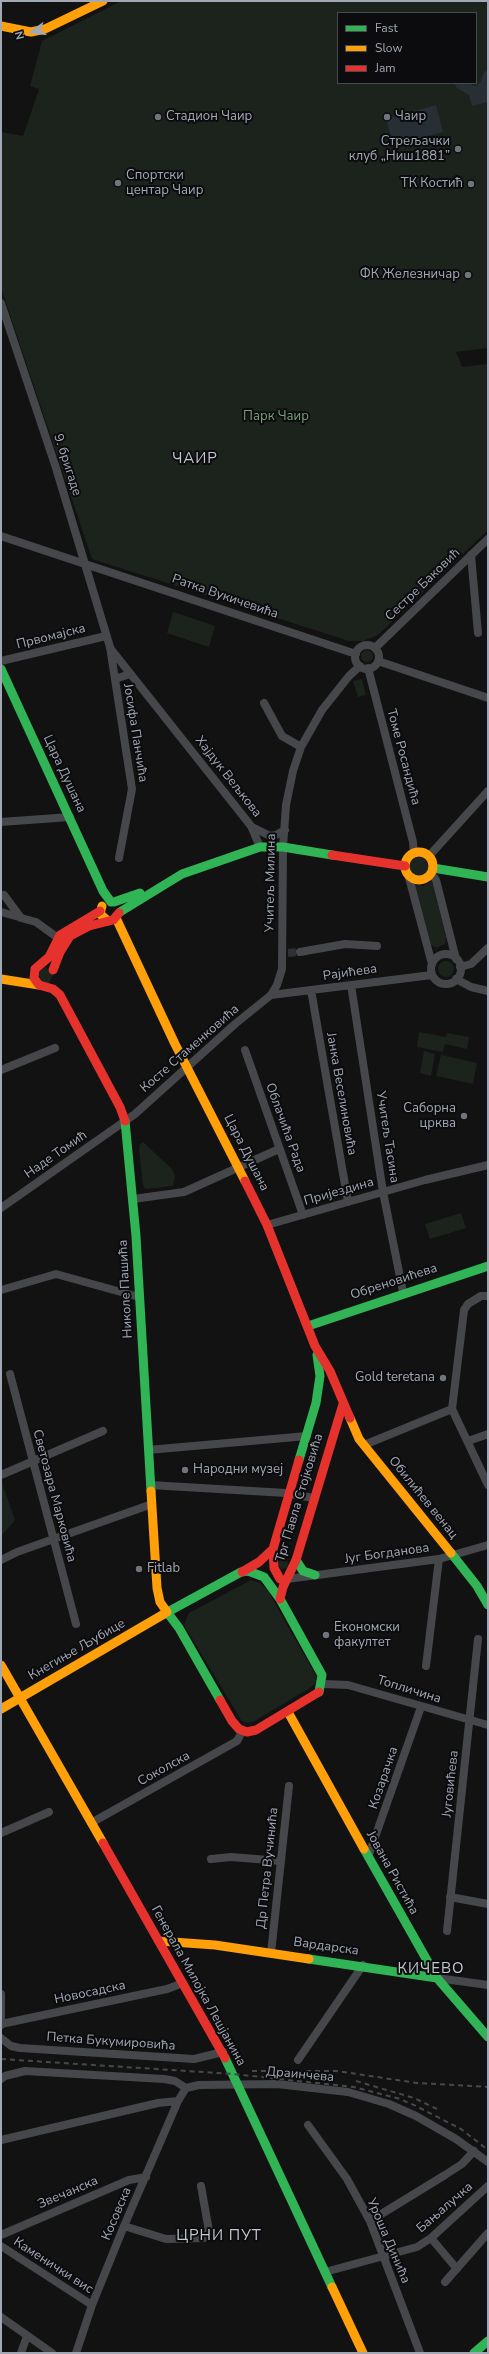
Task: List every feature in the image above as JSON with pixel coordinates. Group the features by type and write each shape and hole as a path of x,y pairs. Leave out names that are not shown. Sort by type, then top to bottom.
{"street":[{"path":"1,26 31,32 45,29 103,1"},
{"name":"9. бригаде","path":"1,303 56,468 106,636"},
{"name":"Ратка Вукичевића","path":"1,536 356,654"},
{"name":"Сестре Баковић","path":"375,648 488,539"},
{"path":"471,555 478,633"},
{"name":"Јосифа Панчића","path":"106,636 110,648 132,789 119,858"},
{"name":"Првомајска","path":"1,661 106,636"},
{"path":"366,645 375,648 379,654 378,661 374,666 364,667 356,660 356,654 360,648 366,645"},
{"name":"Хајдук Вељкова","path":"110,648 251,826 260,847"},
{"path":"378,661 488,698"},
{"name":"Учитељ Милина","path":"271,995 281,976 285,953 283,847 288,790 301,747 322,710 348,676 364,667"},
{"name":"Томе Росандића","path":"364,667 413,842 414,853"},
{"name":"Цара Душана","path":"1,669 70,817 103,891 107,905"},
{"path":"115,679 130,674"},
{"path":"264,702 282,736 301,747"},
{"path":"429,856 488,791"},
{"path":"1,822 70,817"},
{"path":"251,826 270,836 276,835 285,830"},
{"path":"11,980 34,974 38,967 42,965 49,957 58,938 66,930 107,905 153,890 209,863 260,847 283,847 406,870 420,880 432,870 488,877"},
{"path":"456,979 460,967 456,959 429,856 422,852 414,853 407,858 406,870 432,964 432,974 443,983 456,979 471,987 488,991"},
{"path":"1,979 43,986 54,980 53,970 60,952 70,936 114,917 153,890"},
{"path":"1,905 2,893"},
{"path":"2,893 21,918"},
{"path":"107,905 103,918 114,917"},
{"path":"107,905 114,917"},
{"path":"1,912 36,922 58,938"},
{"name":"Цара Душана","path":"114,917 187,1067 239,1166 267,1225 315,1346 330,1371 343,1404"},
{"path":"300,952 345,944 377,946"},
{"path":"460,967 471,964 488,948"},
{"path":"432,964 441,955 449,954 456,959"},
{"path":"42,965 49,966 53,970"},
{"name":"Николе Пашића","path":"34,974 35,981 43,986 53,988 60,995 120,1107 125,1122 133,1200 157,1594 167,1612 179,1628 232,1721 236,1727 243,1730"},
{"name":"Рајићева","path":"271,995 432,974"},
{"name":"Учитељ Тасина","path":"351,985 383,1192 403,1292"},
{"name":"Јанка Веселиновића","path":"311,990 348,1202"},
{"name":"Косте Стаменковића","path":"125,1122 271,995"},
{"path":"1,1070 55,1048"},
{"name":"Облачића Рада","path":"245,1050 279,1149 304,1214"},
{"name":"Наде Томић","path":"1,1208 125,1122"},
{"path":"133,1200 178,1194 279,1149"},
{"name":"Пријездина","path":"267,1225 383,1192 488,1165"},
{"name":"Обреновићева","path":"308,1326 403,1292 488,1266"},
{"path":"1,1290 56,1274 139,1297"},
{"path":"488,1296 475,1300 464,1310 452,1409 485,1471 488,1485"},
{"name":"Трг Павла Стојковића","path":"167,1612 259,1562 273,1549 316,1403 320,1376 315,1346"},
{"name":"Светозара Марковића","path":"10,1374 76,1624"},
{"path":"316,1403 329,1395 343,1404"},
{"name":"Трг Павла Стојковића","path":"280,1599 284,1579 296,1560 313,1498 343,1404"},
{"name":"Обилићев венац","path":"343,1404 364,1445 478,1586 488,1604"},
{"path":"364,1445 452,1409"},
{"path":"1,1476 103,1431"},
{"path":"468,1440 488,1434"},
{"path":"148,1450 307,1436"},
{"path":"150,1485 290,1493 313,1498"},
{"path":"1,1560 53,1539 152,1504"},
{"name":"Југ Богданова","path":"284,1579 439,1559 488,1545"},
{"path":"273,1549 273,1565 284,1579"},
{"path":"426,1666 439,1559"},
{"path":"296,1560 303,1571 315,1575"},
{"path":"241,1572 262,1572 284,1579"},
{"path":"243,1730 256,1730 288,1712 317,1695 323,1684 322,1675 280,1599 264,1577 251,1572"},
{"name":"Кнегиње Љубице","path":"1,1709 167,1612"},
{"name":"Југовићева","path":"447,1931 478,1639"},
{"name":"Генерала Милојка Лешјанина","path":"1,1665 19,1699 222,2052 363,2353"},
{"name":"Топличина","path":"323,1684 348,1685 488,1725"},
{"name":"Козарачка","path":"368,1857 421,1707"},
{"name":"Јована Ристића","path":"288,1712 437,1978 488,2037"},
{"name":"Соколска","path":"91,1823 238,1741 243,1730"},
{"name":"Др Петра Вучинића","path":"271,1953 289,1786"},
{"path":"1,1833 49,1812"},
{"path":"211,1858 231,1857 281,1861"},
{"path":"450,1897 488,1904"},
{"name":"Вардарска","path":"159,1941 180,1941 363,1965 488,1985"},
{"path":"298,2060 363,1965"},
{"name":"Новосадска","path":"1,2025 167,1989 183,1983"},
{"path":"1,1994 1,2025"},
{"name":"Петка Букумировића","path":"1,2038 11,2046 20,2048 194,2059 222,2052"},
{"path":"1,2079 5,2076 25,2071 170,2079 186,2088"},
{"name":"Драинчева","path":"186,2088 199,2084 238,2086 277,2084 307,2086 360,2095 416,2116 474,2151 488,2162"},
{"name":"Косовска","path":"76,2353 92,2305 124,2226 178,2101 186,2088"},
{"path":"1,2140 164,2102 178,2101"},
{"name":"Уроша Динића","path":"308,2125 347,2179 370,2222 384,2255 420,2353"},
{"path":"370,2222 462,2164 474,2151"},
{"name":"Звечанска","path":"1,2235 129,2180 146,2177"},
{"path":"124,2226 166,2239 204,2238 209,2231 201,2186"},
{"name":"Бањалучка","path":"325,2272 417,2247 431,2238 488,2186"},
{"path":"445,2282 488,2233"},
{"path":"431,2238 457,2269"},
{"name":"Каменички вис","path":"1,2246 92,2305"},
{"path":"1,2317 52,2353"},
{"path":"21,2353 28,2336"},
{"path":"474,2353 488,2341"}],"green space":[{"name":"Парк Чаир","path":"121,1 488,1 488,348 456,352 462,367 487,364 488,366 488,530 378,635 363,641 349,641 92,559 1,288 1,132 23,136 39,89 30,86 42,41"},
{"path":"173,612 215,626 209,647 167,633"},
{"path":"365,650 369,650 373,656 369,662 365,662 361,658 361,654"},
{"path":"362,679 366,695 358,697 353,681"},
{"path":"415,855 423,855 430,862 430,870 423,877 415,877 408,870 408,862"},
{"path":"432,881 446,937 445,944 436,948 431,945 414,884 423,886"},
{"path":"443,961 449,961 454,966 452,975 449,977 443,977 438,972 438,966"},
{"path":"46,967 53,975 49,983 44,984 36,972"},
{"path":"419,1032 446,1037 447,1033 469,1037 467,1049 445,1044 443,1052 417,1047"},
{"path":"424,1051 435,1054 431,1076 420,1073"},
{"path":"441,1055 477,1063 473,1084 436,1076"},
{"path":"143,1142 172,1169 175,1176 173,1186 146,1189 143,1186 139,1149 140,1144"},
{"path":"461,1213 466,1228 430,1239 425,1224"},
{"path":"1,1480 15,1520 2,1535 1,1533"},
{"path":"283,1559 288,1564 283,1569 278,1564"},
{"path":"251,1580 260,1583 268,1591 316,1676 315,1684 310,1688 253,1722 246,1723 241,1720 184,1625 189,1613"}],"shaded area":[{"path":"488,70 488,102 472,106 469,95 457,88 455,84 470,84 475,86 480,83 484,72"},
{"path":"436,105 443,132 393,145 386,119"}],"tunnel":[{"path":"288,953 300,952"}],"railway":[{"path":"1,2059 233,2074 354,2087 400,2099 416,2106 461,2129 488,2150"},
{"path":"252,2071 337,2071 417,2083 488,2087"},
{"path":"356,2081 414,2098 437,2109"}],"traffic: fast":[{"path":"1,669 103,891 111,902"},
{"path":"120,912 182,874 260,847 283,847 332,855"},
{"path":"433,868 488,877"},
{"path":"114,902 140,893"},
{"path":"125,1121 136,1236 151,1491"},
{"path":"308,1326 488,1266"},
{"path":"299,1460 316,1403 320,1376 317,1355"},
{"path":"451,1553 477,1586 488,1605"},
{"path":"296,1560 303,1571 315,1575"},
{"path":"164,1614 241,1572 248,1571 264,1577 280,1599 322,1675 319,1692"},
{"path":"167,1612 179,1628 220,1700"},
{"path":"364,1849 437,1978 488,2037"},
{"path":"309,1959 437,1978"},
{"path":"225,2058 332,2287"},
{"path":"474,2353 488,2341"}],"traffic: slow":[{"path":"1,26 31,32 45,29 103,1"},
{"path":"419,852 429,856 433,866 429,876 419,880 409,876 405,866 409,856 419,852"},
{"path":"102,906 100,914 108,921"},
{"path":"116,918 175,1044 245,1181"},
{"path":"1,979 39,985"},
{"path":"350,1418 359,1439 451,1553"},
{"path":"151,1491 157,1588 160,1602 167,1612"},
{"path":"1,1709 164,1614"},
{"path":"1,1665 103,1843"},
{"path":"288,1712 364,1849"},
{"path":"159,1941 215,1945 309,1959"},
{"path":"332,2287 363,2353"}],"traffic: jam":[{"path":"332,855 405,866"},
{"path":"100,911 60,935 49,957 35,969 34,978 39,985 53,989 60,995 120,1107 125,1121"},
{"path":"53,970 60,952 70,936 89,926 113,920 119,913"},
{"path":"245,1181 267,1225 315,1346 330,1371 350,1418"},
{"path":"280,1599 283,1587 296,1560 343,1404"},
{"path":"242,1572 259,1562 273,1549 299,1460"},
{"path":"273,1549 274,1568 280,1579"},
{"path":"220,1700 232,1721 239,1729 247,1732 256,1730 319,1692"},
{"path":"103,1843 225,2058"}],"place":[{"name":"Стадион Чаир","path":"158,117"},
{"name":"Чаир","path":"387,117"},
{"name":"Стрељачки клуб „Ниш1881”","path":"458,149"},
{"name":"Спортски центар Чаир","path":"118,183"},
{"name":"ТК Костић","path":"471,184"},
{"name":"ФК Железничар","path":"468,275"},
{"name":"Саборна црква","path":"464,1116"},
{"name":"Gold teretana","path":"443,1378"},
{"name":"Народни музеј","path":"185,1470"},
{"name":"Fitlab","path":"139,1569"},
{"name":"Економски факултет","path":"326,1635"}],"district":[{"name":"ЧАИР","path":"195,459"},
{"name":"КИЧЕВО","path":"431,1969"},
{"name":"ЦРНИ ПУТ","path":"219,2236"}]}
